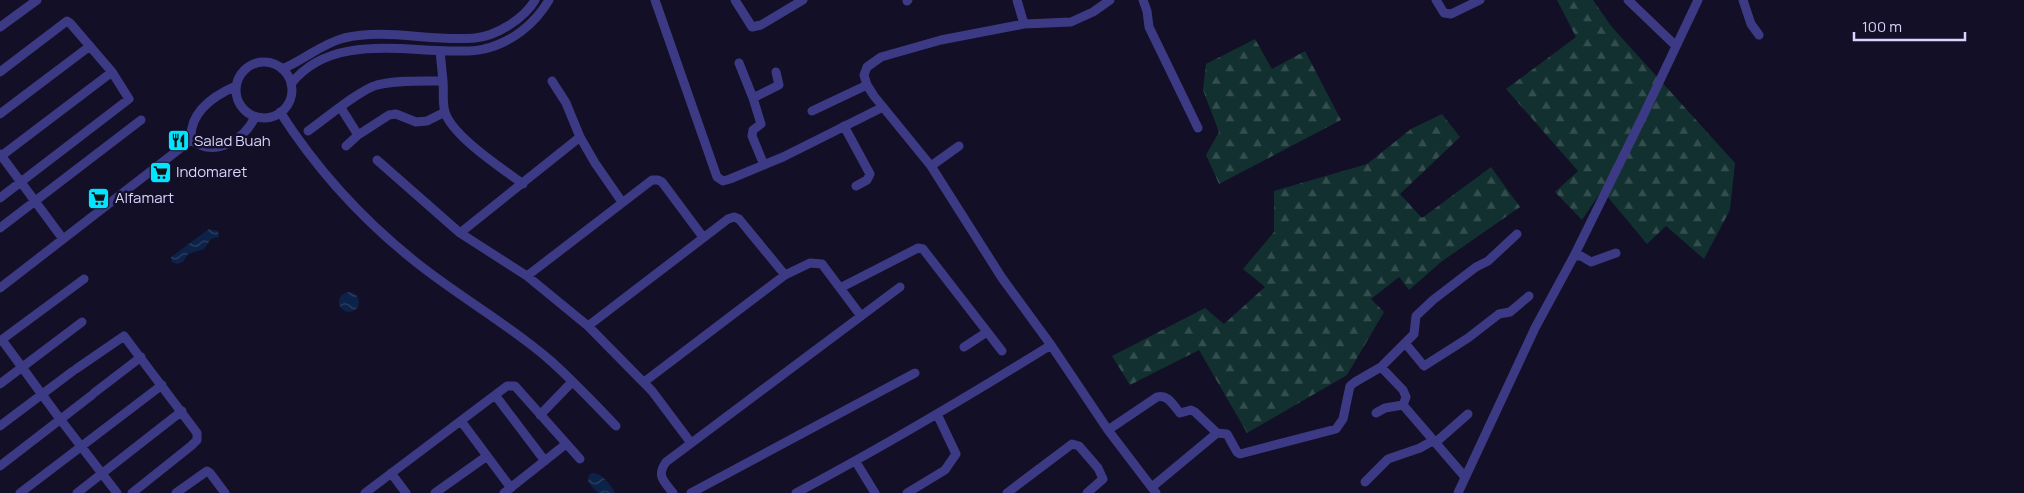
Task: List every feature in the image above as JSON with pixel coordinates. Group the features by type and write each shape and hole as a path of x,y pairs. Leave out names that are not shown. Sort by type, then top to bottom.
{"street":[{"path":"0,27 37,0"},
{"path":"282,69 327,44 345,38 381,34 476,38 505,26 519,17 532,6 535,0"},
{"path":"291,84 298,75 310,66 332,54 349,50 482,50 497,45 529,26 542,13 549,0"},
{"path":"655,0 717,176 723,181 764,165 883,107"},
{"path":"736,0 752,27 761,25 803,0"},
{"path":"1018,0 1024,24"},
{"path":"1110,0 1093,12 1071,22 1024,24 941,40 881,57 867,67 864,75 867,85 930,166 1002,278 1051,345 1108,430 1154,490 1216,432"},
{"path":"1143,0 1150,28 1198,128"},
{"path":"1436,0 1444,13 1451,14 1480,0"},
{"path":"1628,0 1676,46"},
{"path":"1458,493 1535,328 1578,256 1698,0"},
{"path":"1743,0 1751,24 1759,35"},
{"path":"0,72 65,21 70,23 112,72 126,91 129,101 0,198"},
{"path":"0,114 90,46"},
{"path":"440,51 445,112 461,134 523,184"},
{"path":"268,62 282,69 288,76 291,84 290,100 280,112 268,118 255,117 242,108 238,102 236,86 241,74 253,64 268,62"},
{"path":"740,63 761,124 754,130 752,136 764,165"},
{"path":"63,239 0,155 112,72"},
{"path":"753,98 777,88 779,85 776,72"},
{"path":"308,131 375,86 394,82 443,81"},
{"path":"552,81 574,118 580,137 622,202"},
{"path":"812,111 867,85"},
{"path":"191,140 190,130 195,118 205,105 216,96 236,86"},
{"path":"341,108 358,135"},
{"path":"280,112 314,160 364,216 418,264 552,362 616,426"},
{"path":"346,146 358,135 389,115 396,114 416,122 427,121 445,112"},
{"path":"191,140 202,146 213,147 231,143 247,131 255,117"},
{"path":"0,228 141,120"},
{"path":"844,126 870,174 867,180 856,186"},
{"path":"460,233 580,137"},
{"path":"0,288 191,140"},
{"path":"930,166 958,146"},
{"path":"377,160 460,233 527,276 588,326 644,382 691,443"},
{"path":"527,276 652,180 658,180 702,237"},
{"path":"588,326 702,237 734,217 739,219 785,275"},
{"path":"1108,430 1156,397 1162,396 1166,397 1180,413 1191,410 1216,432 1227,434 1240,454 1336,429 1343,419 1350,386 1381,368 1414,334 1416,316 1424,308 1454,283 1488,261 1517,234"},
{"path":"840,288 918,248 923,249 1002,351"},
{"path":"1578,256 1591,262 1616,253"},
{"path":"644,382 785,275 810,263 822,264 861,316"},
{"path":"84,279 1,341 117,493"},
{"path":"673,493 661,476 661,470 666,462 900,287"},
{"path":"1405,343 1424,366 1468,338 1499,314 1510,312 1529,296"},
{"path":"0,384 82,322"},
{"path":"964,347 987,332"},
{"path":"0,426 121,336 126,338 197,433 197,440 132,493"},
{"path":"796,493 856,462 1051,345"},
{"path":"0,466 141,358"},
{"path":"1381,368 1403,390 1406,397 1403,405"},
{"path":"691,493 915,373"},
{"path":"540,415 572,382"},
{"path":"20,493 162,385"},
{"path":"364,493 507,386 515,386 580,459"},
{"path":"495,395 545,461"},
{"path":"1403,405 1465,477"},
{"path":"1376,413 1385,408 1403,405"},
{"path":"77,493 182,411"},
{"path":"907,493 945,470 956,454 937,414"},
{"path":"1365,482 1388,459 1434,441 1468,414"},
{"path":"460,421 487,456 509,491 566,444"},
{"path":"1008,493 1072,444 1079,446 1098,468 1103,479 1087,493"},
{"path":"434,493 487,456"},
{"path":"856,462 875,493"},
{"path":"176,493 204,471 207,471 210,472 224,493"},
{"path":"391,473 406,493"}],"green space":[{"path":"1557,0 1593,0 1611,26 1735,163 1730,210 1704,259 1666,226 1647,244 1602,190 1582,220 1555,192 1578,171 1506,89 1576,37"},
{"path":"1255,39 1272,69 1305,51 1341,120 1219,184 1206,155 1219,132 1203,90 1206,64"},
{"path":"1442,114 1460,137 1400,194 1422,218 1491,167 1520,207 1441,262 1409,290 1399,277 1371,299 1384,312 1347,375 1247,433 1199,350 1130,385 1112,356 1205,308 1224,324 1265,287 1243,269 1274,232 1274,191 1367,164 1411,129"}],"water":[{"path":"209,229 218,231 219,237 211,239 204,249 188,254 183,262 177,264 172,262 171,257"},
{"path":"349,292 356,295 359,302 356,309 349,312 342,309 339,302 342,295"},
{"path":"592,473 602,477 615,493 598,493 588,482 589,475"}],"place":[{"name":"Salad Buah","path":"178,141"},
{"name":"Indomaret","path":"160,172"},
{"name":"Alfamart","path":"99,198"}]}
